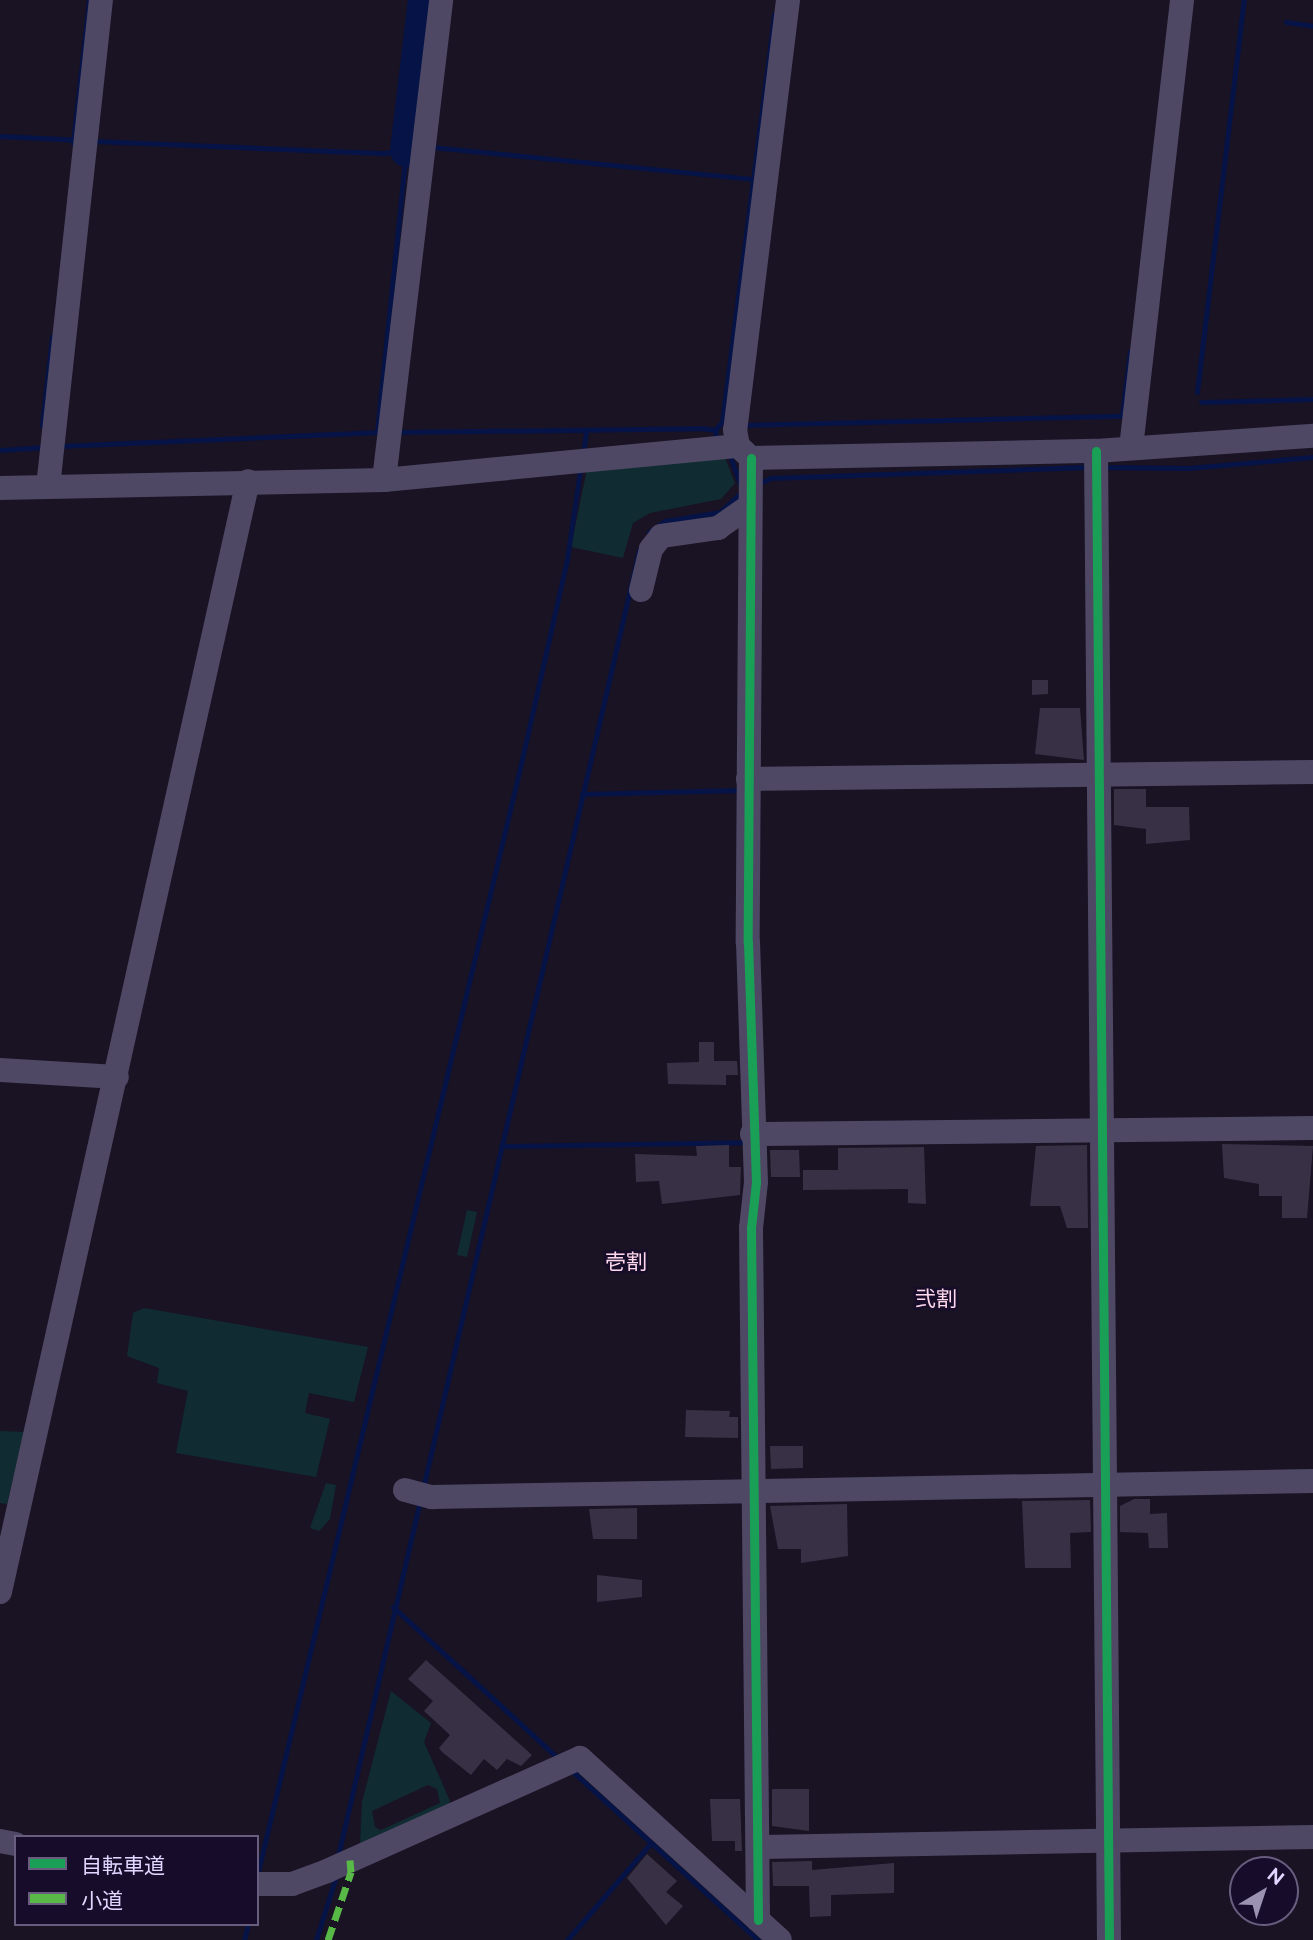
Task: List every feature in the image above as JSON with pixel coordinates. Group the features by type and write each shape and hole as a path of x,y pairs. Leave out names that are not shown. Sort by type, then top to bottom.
{"street":[{"path":"48,487 101,0"},
{"path":"384,480 441,0"},
{"path":"758,1920 765,1847 757,1489 760,1134 744,463 788,0"},
{"path":"1131,447 1182,0"},
{"path":"0,488 247,487 744,463 1096,462 1131,447 1313,436"},
{"path":"1096,462 1103,1130 1102,1489 1110,1844 1109,1940"},
{"path":"641,590 651,549 661,536 718,527 744,463"},
{"path":"0,1591 109,1077 247,487"},
{"path":"753,780 1100,778 1313,772"},
{"path":"0,1070 109,1077"},
{"path":"760,1134 1313,1128"},
{"path":"416,1493 1102,1489 1313,1481"},
{"path":"259,1884 292,1884 580,1758 780,1940"},
{"path":"765,1847 1110,1844 1313,1837"}],"green space":[{"path":"724,455 735,483 721,499 650,513 633,523 623,558 571,547 587,469"},
{"path":"467,1210 477,1212 467,1257 457,1255"},
{"path":"144,1308 368,1347 354,1402 309,1393 305,1413 330,1419 316,1477 176,1453 188,1391 157,1383 159,1368 127,1356 133,1313"},
{"path":"0,1431 24,1432 7,1504 0,1503"},
{"path":"326,1483 336,1485 330,1519 319,1531 310,1528"},
{"path":"391,1691 431,1723 424,1742 450,1801 446,1808 360,1845 362,1802","holes":["428,1785 437,1789 440,1803 381,1830 375,1827 372,1811"]}],"building":[{"path":"1032,680 1048,680 1048,694 1032,695"},
{"path":"1040,708 1080,708 1084,760 1035,754"},
{"path":"1114,789 1146,789 1146,807 1189,807 1190,840 1146,844 1146,829 1114,825"},
{"path":"699,1042 714,1042 714,1061 737,1061 738,1075 726,1075 726,1085 668,1084 667,1063 699,1062"},
{"path":"1222,1144 1313,1146 1307,1218 1282,1218 1282,1196 1259,1196 1259,1184 1224,1178"},
{"path":"729,1145 729,1167 741,1167 740,1195 662,1204 659,1181 636,1182 635,1154 697,1156 696,1146"},
{"path":"1087,1145 1088,1228 1067,1228 1060,1206 1030,1206 1036,1146"},
{"path":"924,1147 926,1204 908,1203 908,1189 803,1190 803,1170 838,1170 838,1148"},
{"path":"770,1150 799,1150 800,1177 771,1177"},
{"path":"686,1410 730,1411 729,1417 738,1417 738,1438 685,1437"},
{"path":"770,1446 803,1446 803,1468 771,1469"},
{"path":"1134,1499 1150,1499 1150,1514 1167,1513 1168,1548 1149,1548 1148,1533 1120,1532 1120,1506"},
{"path":"1090,1500 1091,1532 1070,1533 1071,1568 1025,1568 1022,1501"},
{"path":"847,1504 848,1556 801,1563 801,1549 778,1549 770,1506"},
{"path":"637,1508 637,1539 593,1539 589,1509"},
{"path":"597,1575 642,1580 642,1597 597,1602"},
{"path":"426,1660 532,1755 521,1766 507,1759 497,1770 484,1759 471,1775 442,1752 439,1748 450,1735 424,1711 433,1701 408,1679"},
{"path":"772,1789 809,1789 809,1831 772,1826"},
{"path":"710,1799 740,1799 742,1851 735,1851 735,1841 712,1841"},
{"path":"647,1854 677,1881 666,1892 683,1906 666,1925 627,1878"},
{"path":"812,1861 812,1870 894,1863 894,1893 831,1895 831,1916 810,1917 809,1886 773,1886 772,1862"}],"waterway":[{"path":"73,143 89,0"},
{"path":"406,150 424,0"},
{"path":"1197,392 1244,0"},
{"path":"715,430 722,422 774,14"},
{"path":"1286,22 1313,26"},
{"path":"0,136 81,140"},
{"path":"94,141 385,153 415,147"},
{"path":"432,147 751,179"},
{"path":"377,432 406,150"},
{"path":"42,425 52,337"},
{"path":"743,425 1122,416 1130,351"},
{"path":"1201,402 1313,399"},
{"path":"395,432 701,428 715,430 716,436"},
{"path":"59,446 382,432"},
{"path":"584,446 586,432"},
{"path":"0,450 46,447"},
{"path":"1101,467 1188,468 1313,457"},
{"path":"731,459 740,484"},
{"path":"759,483 771,478 1088,467"},
{"path":"259,1868 522,759 567,559 580,471"},
{"path":"649,532 665,521 720,512 744,490"},
{"path":"423,1488 639,550"},
{"path":"582,794 739,790"},
{"path":"501,1146 743,1142"},
{"path":"337,1860 420,1501"},
{"path":"393,1607 558,1758"},
{"path":"571,1770 758,1940"},
{"path":"567,1940 650,1844"},
{"path":"316,1940 336,1876"},
{"path":"244,1940 248,1926"}],"marked path":[{"path":"328,1940 351,1872 350,1860"}],"cycle path":[{"path":"1096,451 1109,1940"},
{"path":"751,458 748,942 756,1182 751,1228 758,1920"}],"district":[{"name":"壱割","path":"626,1262"},
{"name":"弐割","path":"936,1299"}]}
